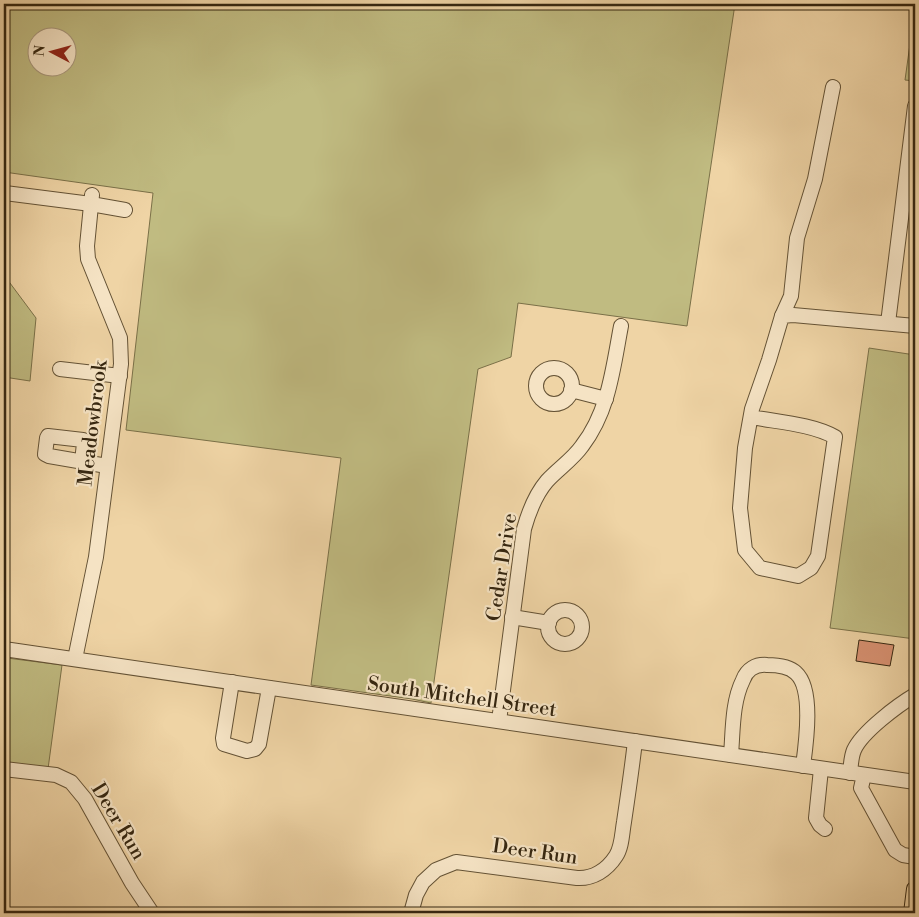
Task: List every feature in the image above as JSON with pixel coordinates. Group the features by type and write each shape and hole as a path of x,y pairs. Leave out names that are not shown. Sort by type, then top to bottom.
{"main road":[{"path":"912,913 915,889"}],"street":[{"path":"751,417 826,432 835,437 818,556 811,568 798,576 760,568 745,550 740,508 745,448 751,417 782,316 791,296 797,238 815,179 832,87"},
{"path":"888,323 915,106"},
{"path":"5,193 92,200 126,210"},
{"name":"Meadowbrook","path":"75,660 96,557 120,376 121,349 120,338 88,259 87,246 92,200"},
{"path":"782,316 793,315 915,326"},
{"name":"Cedar Drive","path":"499,721 524,529 532,504 547,481 582,447 596,424 606,399 621,326"},
{"path":"60,369 120,376"},
{"path":"571,390 606,399"},
{"path":"82,462 107,466"},
{"path":"512,617 549,623"},
{"name":"South Mitchell Street","path":"4,649 915,782"},
{"path":"731,756 736,702 743,679 749,670 758,665 788,668 802,680 807,698 806,746 803,766"},
{"path":"232,682 223,738 224,744 247,751 255,749 259,744 269,688"},
{"path":"915,694 861,738 852,756 862,788 895,850 915,858"},
{"name":"Deer Run","path":"411,913 416,895 423,882 436,870 456,862 577,878 595,876 611,863 617,855 629,790 635,741"},
{"name":"Deer Run","path":"4,769 56,775 71,782 85,799 132,883 152,913"},
{"path":"821,769 816,818 820,825 825,828"}],"shaded area":[{"path":"4,4 735,4 687,326 518,303 511,357 478,369 431,703 311,685 341,458 126,430 153,193 4,172"},
{"path":"915,8 915,81 905,80"},
{"path":"4,275 36,318 30,381 4,377"},
{"path":"869,348 915,355 915,639 830,628"},
{"path":"7,658 62,665 48,769 4,764 4,662"}],"building":[{"path":"859,640 894,645 890,666 856,661"}]}
